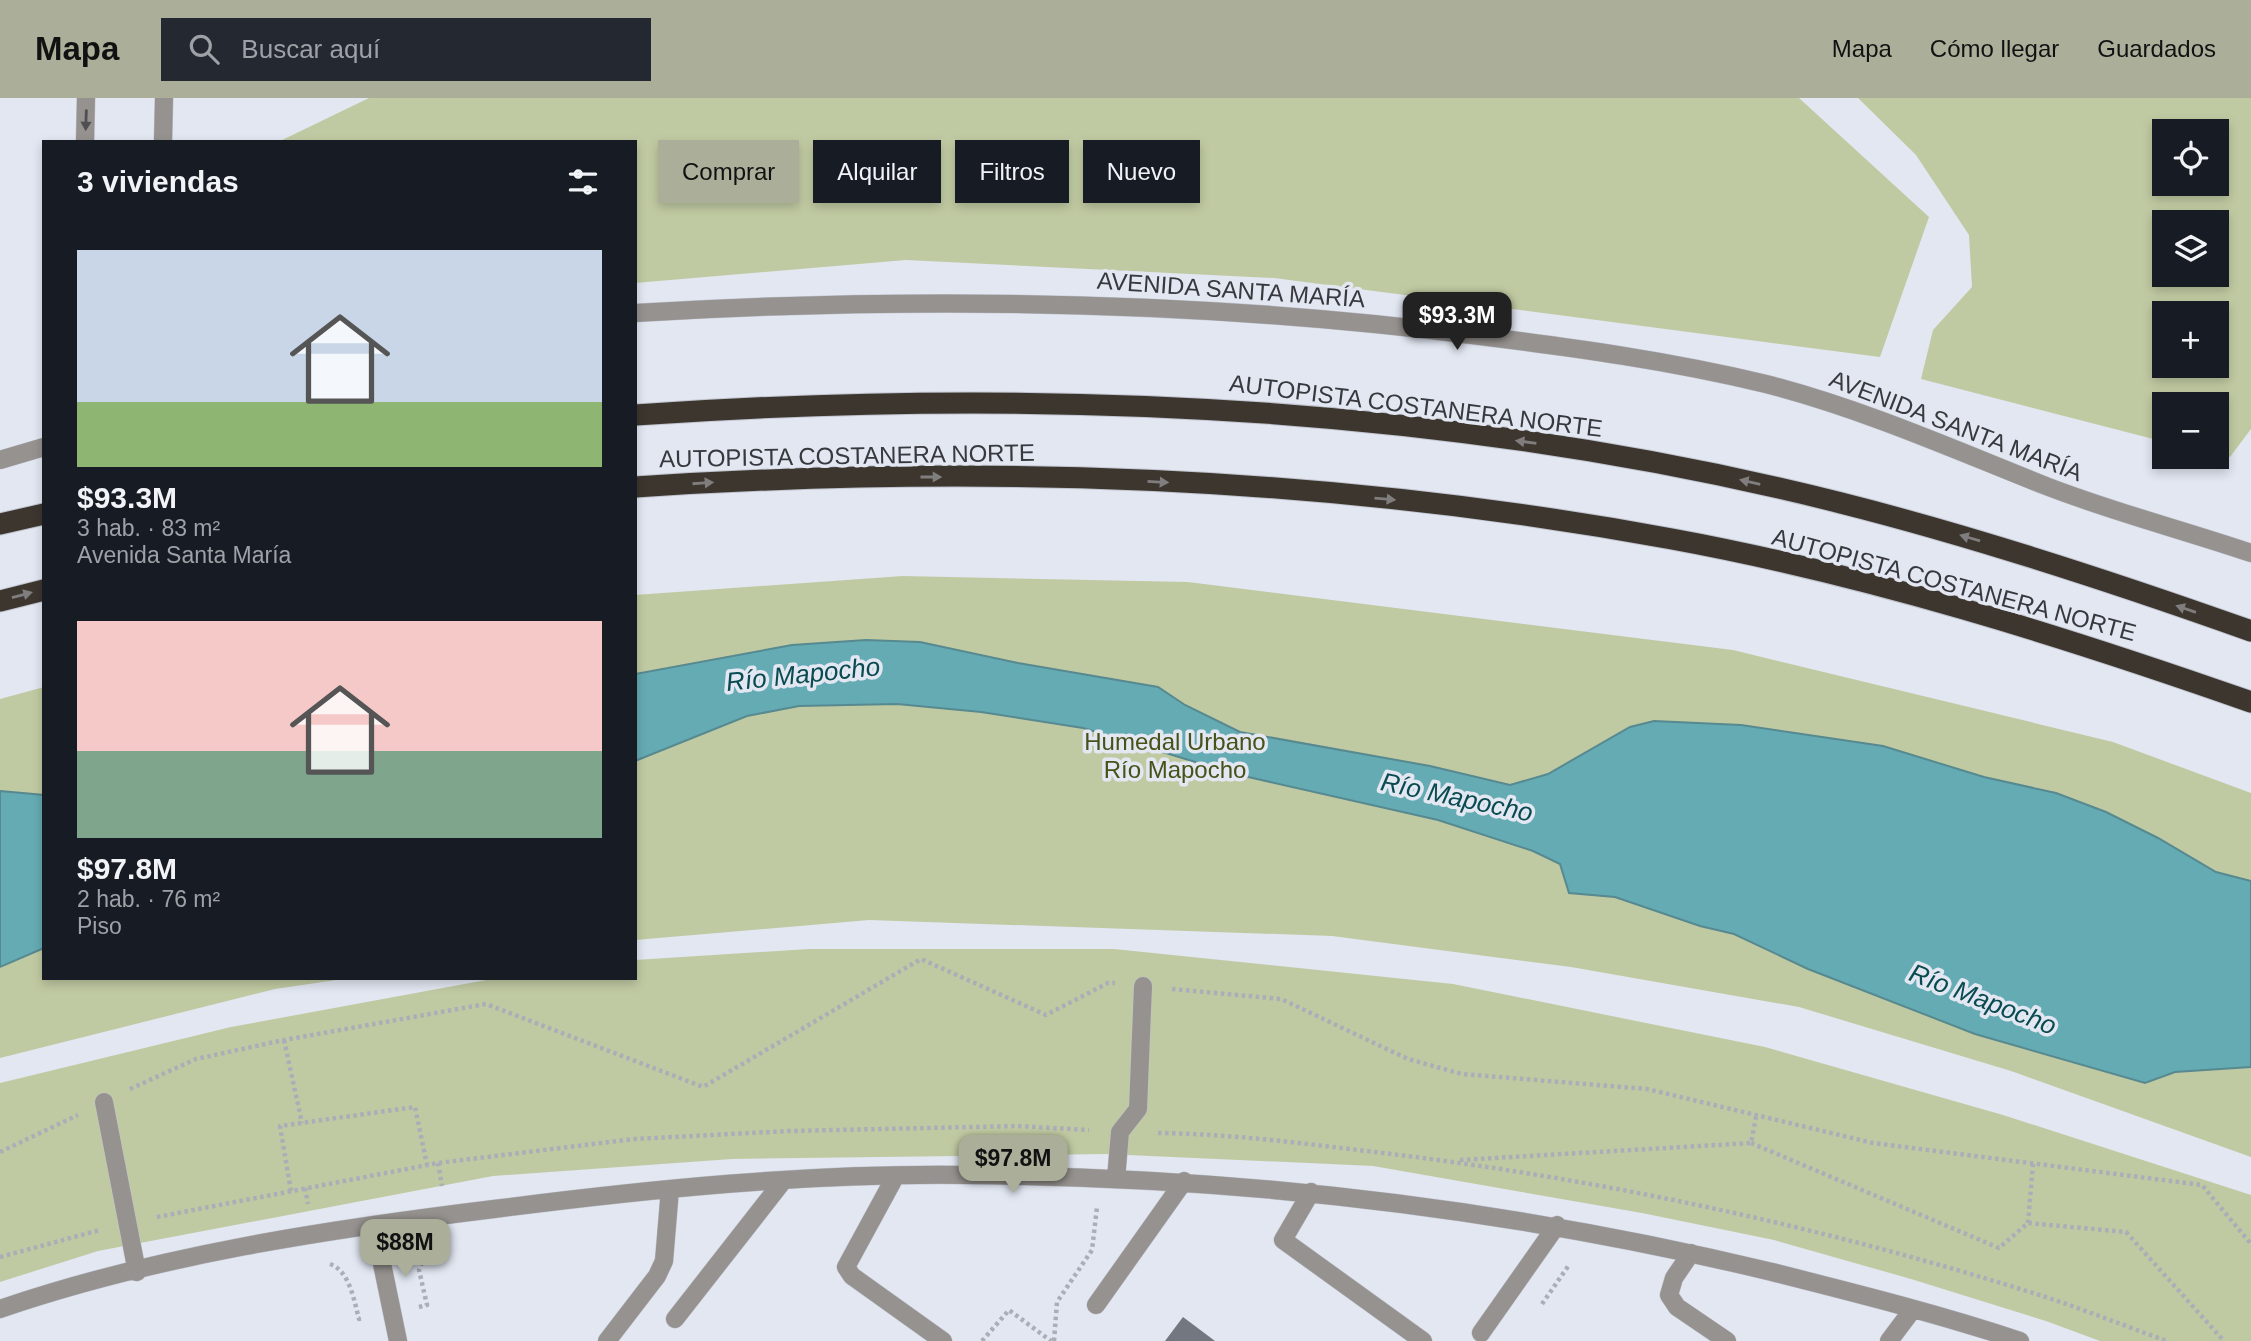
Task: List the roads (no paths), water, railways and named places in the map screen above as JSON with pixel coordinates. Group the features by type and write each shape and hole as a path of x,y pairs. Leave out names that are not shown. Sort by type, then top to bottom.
{"highway":[{"name":"AUTOPISTA COSTANERA NORTE","path":"637,415 775,405 1048,404 1188,407 1455,432 1588,451 1839,502 1975,539 2251,631"},
{"name":"AUTOPISTA COSTANERA NORTE","path":"637,487 861,477 1130,480 1401,501 1538,518 1673,539 1836,576 1998,620 2154,668 2251,702"},
{"path":"0,524 42,514"},
{"path":"0,601 42,590"}],"street":[{"path":"85,140 86,98"},
{"path":"163,140 164,98"},
{"name":"AVENIDA SANTA MARÍA","path":"637,313 866,303 1129,306 1409,327 1630,356 1717,373 1839,406 1905,428 2060,491 2251,553"},
{"path":"0,460 42,448"},
{"path":"1116,1179 1120,1132 1138,1109 1143,986"},
{"path":"104,1102 137,1272"},
{"path":"0,1309 137,1272 244,1247 374,1225 670,1189 783,1181 963,1174 1184,1181 1311,1192 1557,1225 1691,1253 1913,1308 2020,1341"},
{"path":"895,1177 846,1267 852,1276 943,1341"},
{"path":"675,1319 783,1181"},
{"path":"1096,1305 1184,1181"},
{"path":"607,1341 657,1276 664,1261 670,1189"},
{"path":"1311,1192 1283,1240 1423,1341"},
{"path":"374,1225 398,1341"},
{"path":"1481,1333 1557,1225"},
{"path":"1691,1253 1674,1278 1669,1295 1677,1307 1727,1341"},
{"path":"1889,1341 1913,1308"}],"water":[{"name":"Río Mapocho","path":"866,640 920,642 1018,663 1158,687 1185,705 1240,732 1430,766 1510,785 1548,774 1630,727 1654,721 1741,725 1883,746 1984,777 2056,793 2106,812 2216,872 2251,881 2251,1067 2175,1072 2145,1083 1975,1034 1808,969 1734,934 1700,926 1615,897 1569,893 1560,864 1533,851 1438,820 1235,774 1083,728 981,712 897,704 799,706 747,716 637,760 637,674 792,645"},
{"path":"0,791 42,795 42,949 0,967"}],"park label":[{"name":"Humedal Urbano Río Mapocho","path":"1175,756"}]}
